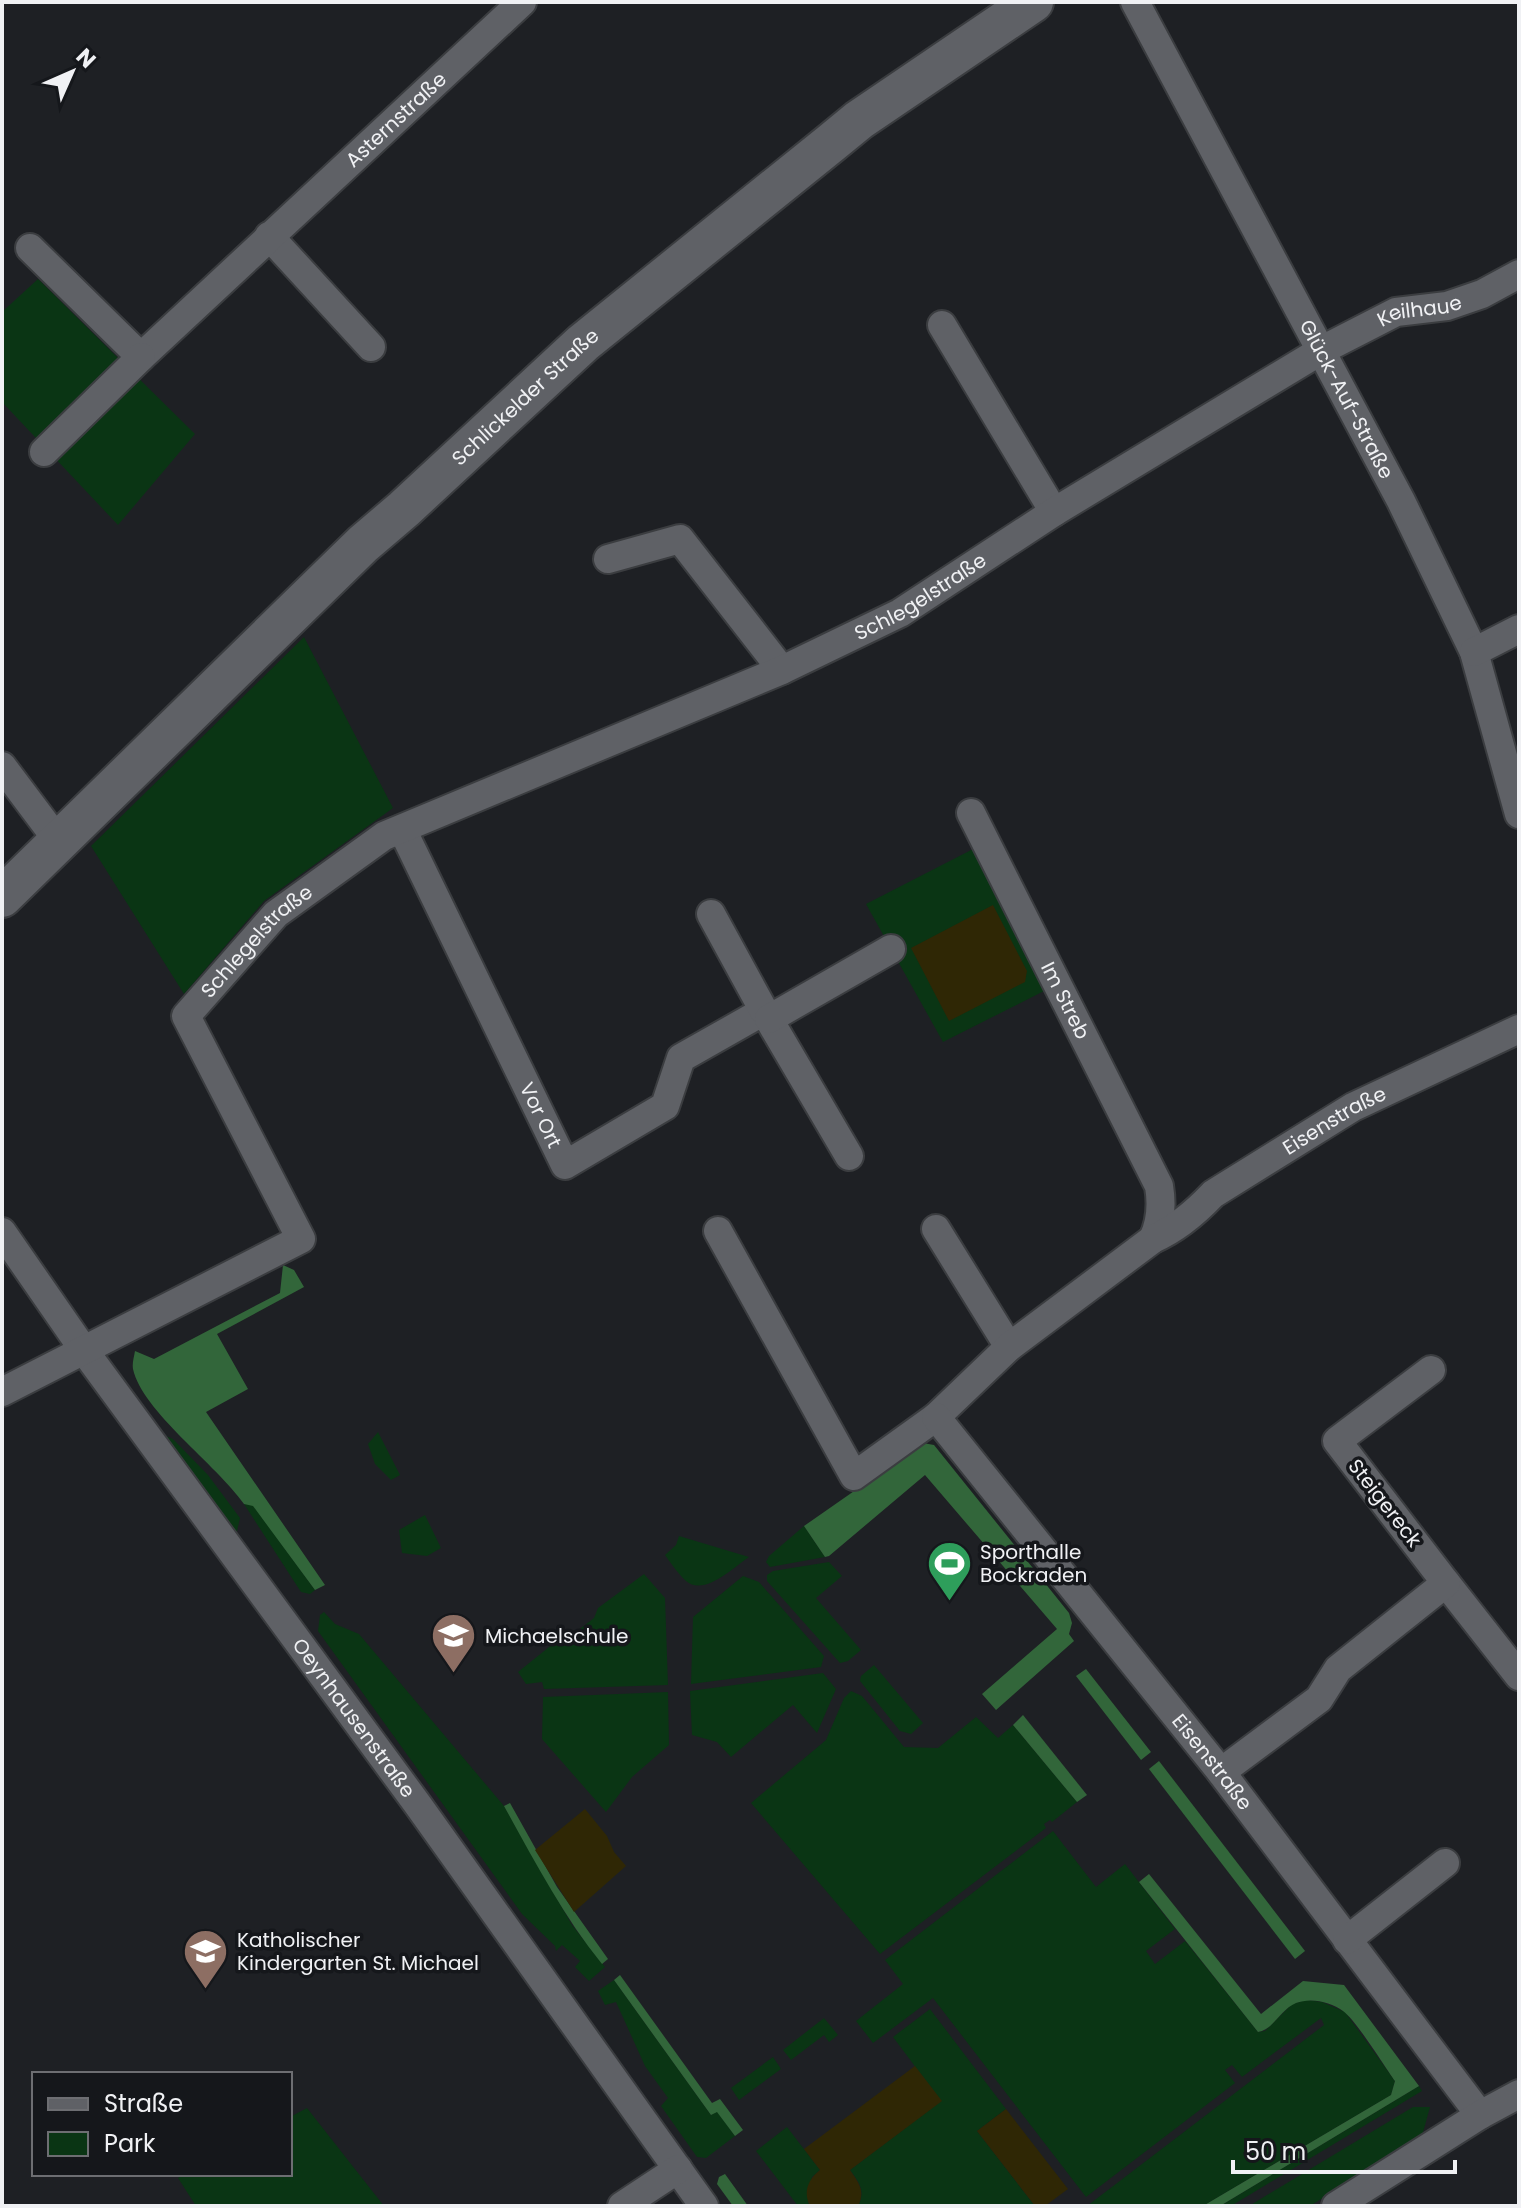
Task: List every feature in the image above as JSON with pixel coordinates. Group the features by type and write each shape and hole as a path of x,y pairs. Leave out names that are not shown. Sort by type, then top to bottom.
{"main road":[{"name":"Schlickelder Straße","path":"2,897 363,544 583,343 859,120 1033,2"}],"street":[{"name":"Asternstraße","path":"44,452 269,236 522,2"},
{"name":"Glück-Auf-Straße","path":"1135,2 1401,501 1474,652 1519,814"},
{"path":"269,236 371,347"},
{"path":"30,248 141,357"},
{"name":"Keilhaue","path":"1322,350 1396,312 1447,306 1482,294 1519,274"},
{"path":"942,325 1054,512"},
{"name":"Schlegelstraße","path":"83,1349 301,1239 186,1016 276,914 384,836 782,670 900,613 1054,512 1322,350"},
{"path":"608,559 680,539 782,670"},
{"path":"1474,652 1519,629"},
{"path":"2,766 59,842"},
{"name":"Im Streb","path":"971,813 1159,1186"},
{"name":"Vor Ort","path":"402,829 565,1165 665,1106 681,1058 767,1015"},
{"path":"711,914 849,1156"},
{"path":"767,1015 891,949"},
{"name":"Eisenstraße","path":"718,1231 854,1476 936,1417 1009,1347 1153,1239 1201,1207 1213,1194 1353,1107 1519,1029"},
{"path":"1159,1186 1175,1193 1213,1194"},
{"path":"1153,1239 1162,1201 1159,1186"},
{"path":"936,1229 1009,1347"},
{"name":"Oeynhausenstraße","path":"2,1232 83,1349 418,1805 704,2206"},
{"path":"2,1392 83,1349"},
{"name":"Steigereck","path":"1431,1370 1337,1441 1519,1676"},
{"name":"Eisenstraße","path":"936,1417 1221,1772 1480,2115"},
{"path":"1221,1772 1319,1699 1338,1669 1446,1583"},
{"path":"1347,1940 1445,1863"},
{"path":"1336,2206 1480,2115 1519,2094"},
{"path":"622,2206 678,2169"}],"green space":[{"path":"38,279 195,434 118,525 2,402 2,312"},
{"path":"304,637 393,808 264,901 184,994 91,846"},
{"path":"979,846 1048,989 943,1042 866,904"},
{"path":"283,1265 294,1270 304,1287 217,1334 248,1389 206,1412 325,1585 315,1590 253,1506 244,1504 150,1402 139,1385 133,1367 135,1351 154,1359 280,1293"},
{"path":"378,1432 400,1475 391,1480 375,1464 368,1444"},
{"path":"166,1436 173,1439 208,1475 240,1518 232,1537 226,1522"},
{"path":"923,1443 934,1445 1069,1613 1072,1623 1069,1634 1074,1641 996,1710 982,1694 1057,1629 925,1475 829,1556 825,1557 804,1526"},
{"path":"244,1504 253,1505 315,1590 310,1594 301,1592"},
{"path":"425,1515 441,1548 427,1556 402,1553 399,1530"},
{"path":"804,1526 825,1557 770,1567 766,1562 769,1556"},
{"path":"679,1536 749,1557 719,1579 693,1585 683,1578 665,1555 676,1545"},
{"path":"829,1562 842,1576 816,1598 861,1650 848,1661 840,1663 767,1581 767,1575 773,1571"},
{"path":"644,1574 665,1598 668,1685 544,1689 542,1682 526,1684 518,1672 564,1635 572,1635 594,1618 598,1608"},
{"path":"743,1576 759,1582 824,1656 821,1667 691,1684 693,1617"},
{"path":"324,1612 335,1624 359,1634 504,1806 572,1925 605,1967 589,1981 575,1967 580,1961 562,1945 556,1951 555,1946 522,1914 318,1631 320,1615"},
{"path":"874,1665 923,1723 911,1734 900,1731 860,1681 861,1676"},
{"path":"1086,1669 1151,1752 1141,1760 1076,1676"},
{"path":"823,1673 836,1689 817,1733 793,1705 731,1757 717,1742 692,1735 690,1691"},
{"path":"851,1691 862,1696 904,1747 938,1748 976,1717 998,1738 1013,1725 1077,1802 1052,1822 1050,1820 1044,1824 1046,1828 880,1954 751,1803 826,1740 844,1698"},
{"path":"668,1692 669,1745 632,1777 606,1812 542,1739 543,1697"},
{"path":"1023,1715 1087,1795 1077,1802 1013,1725"},
{"path":"1159,1761 1305,1951 1295,1959 1149,1769"},
{"path":"510,1803 557,1887 608,1959 602,1964 574,1927 538,1867 504,1806"},
{"path":"1053,1831 1096,1887 1125,1864 1175,1929 1146,1951 1155,1964 1185,1941 1258,2032 1265,2031 1292,2004 1306,2000 1322,2002 1345,2012 1395,2081 1391,2095 1203,2206 1087,2206 1324,2025 1321,2018 1242,2077 1232,2065 1225,2070 1235,2083 1086,2197 933,1998 873,2043 856,2021 903,1984 885,1960"},
{"path":"1149,1874 1261,2014 1303,1981 1344,1985 1419,2086 1220,2206 1203,2206 1391,2095 1395,2081 1348,2016 1327,2003 1308,2000 1296,2003 1269,2027 1258,2032 1139,1882"},
{"path":"620,1975 712,2103 720,2099 743,2130 735,2136 717,2112 711,2115 614,1980"},
{"path":"614,1980 711,2115 717,2111 735,2136 706,2158 697,2157 661,2106 668,2098 645,2066 616,2002 605,2005 598,1991"},
{"path":"930,2009 1006,2109 977,2131 1035,2206 858,2206 861,2191 850,2170 941,2101 893,2037"},
{"path":"824,2018 838,2035 829,2042 824,2035 791,2060 783,2050"},
{"path":"773,2057 781,2069 739,2100 731,2088"},
{"path":"1419,2086 1422,2091 1231,2206 1220,2206"},
{"path":"1413,2107 1430,2107 1422,2136 1310,2206 1249,2206"},
{"path":"307,2108 384,2206 196,2206 178,2178 182,2176 292,2176 292,2116"},
{"path":"787,2127 820,2170 812,2177 810,2206 798,2206 756,2151"},
{"path":"725,2174 748,2206 733,2206 717,2184 719,2177"}],"sand":[{"path":"993,905 1027,971 1025,982 949,1021 911,948"},
{"path":"585,1809 626,1866 574,1912 535,1850"},
{"path":"915,2066 942,2101 850,2170 861,2191 858,2206 810,2206 808,2186 820,2170 804,2149"},
{"path":"1006,2109 1068,2189 1045,2206 1035,2206 977,2131"}],"place":[{"name":"Sporthalle Bockraden","path":"949,1603"},
{"name":"Michaelschule","path":"454,1675"},
{"name":"Katholischer Kindergarten St. Michael","path":"206,1991"}]}
